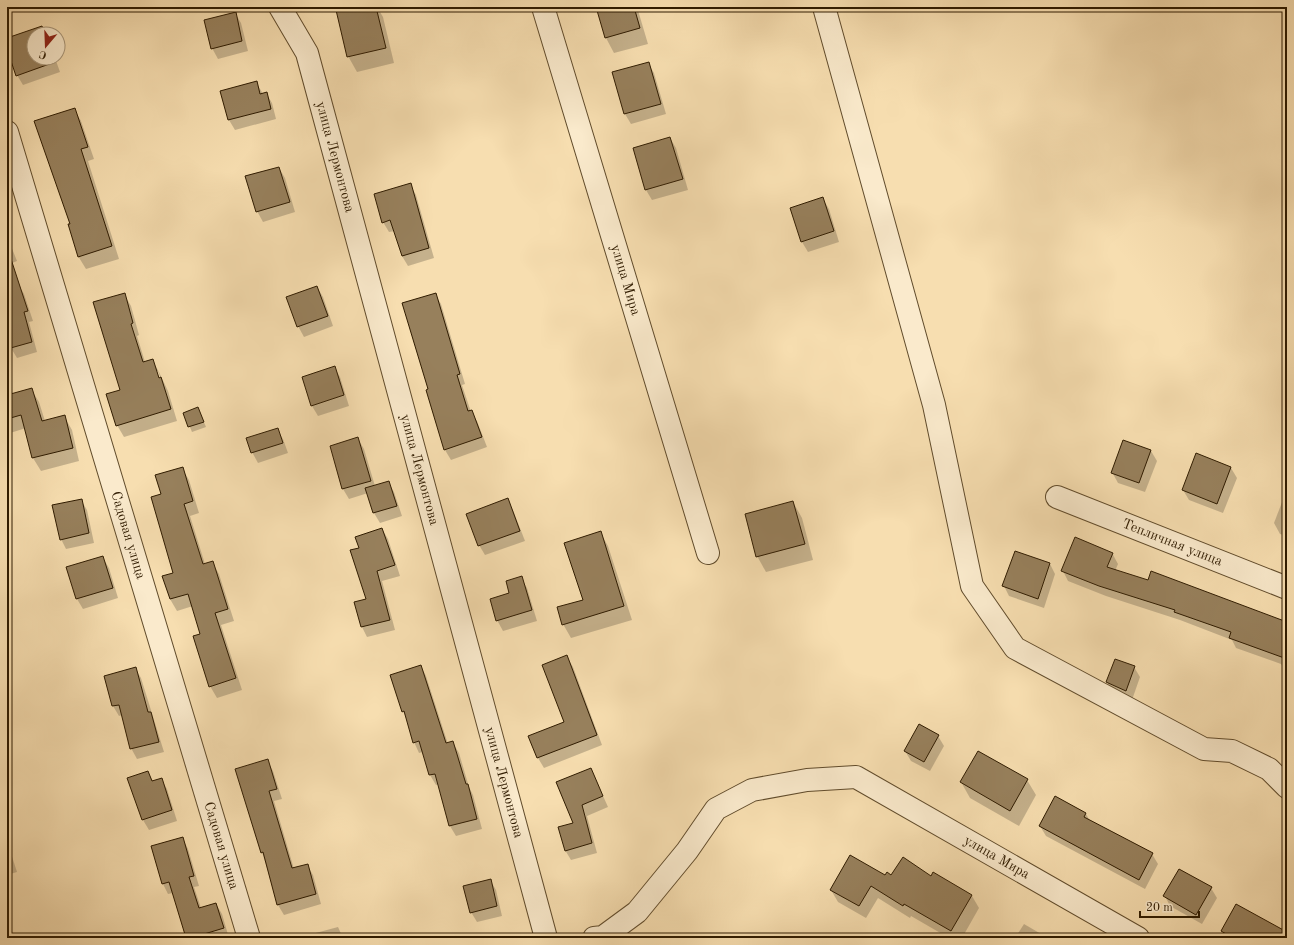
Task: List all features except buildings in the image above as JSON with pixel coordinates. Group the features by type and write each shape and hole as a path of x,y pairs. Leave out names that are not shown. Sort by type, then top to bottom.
{"street":[{"name":"улица Лермонтова","path":"280,7 307,53 546,938"},
{"name":"улица Мира","path":"543,7 708,553"},
{"path":"824,7 934,405 972,586 1015,648 1204,749 1232,751 1269,769 1287,787"},
{"name":"Садовая улица","path":"7,132 249,938"},
{"name":"Тепличная улица","path":"1057,497 1287,588"},
{"name":"улица Мира","path":"594,938 603,937 637,912 687,851 716,809 752,790 807,780 856,777 1138,938"}]}
